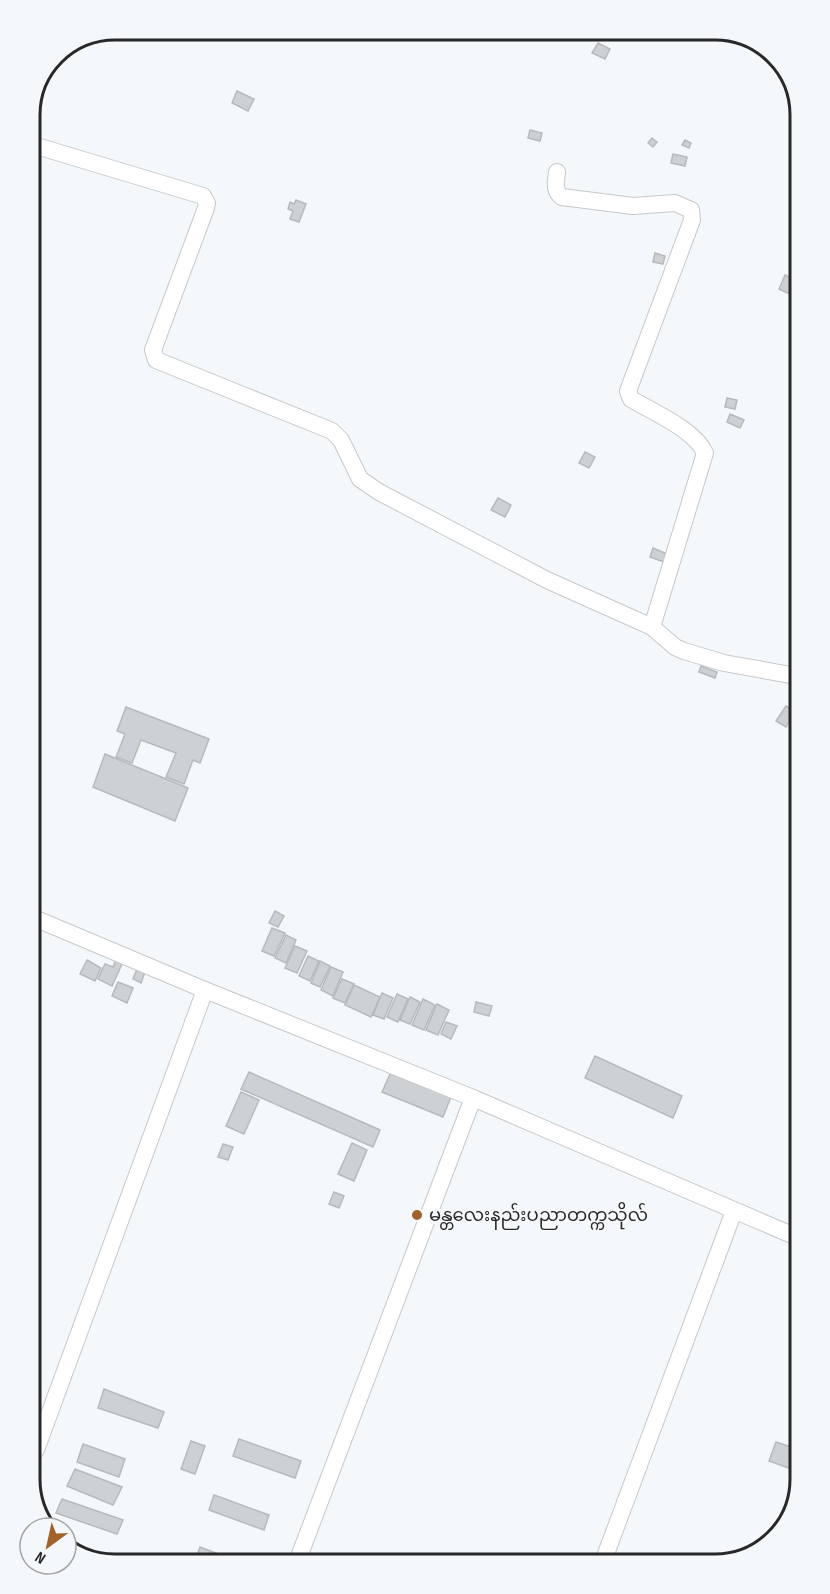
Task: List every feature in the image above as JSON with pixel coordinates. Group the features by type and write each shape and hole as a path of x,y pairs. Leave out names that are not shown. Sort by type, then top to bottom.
{"street":[{"path":"41,147 203,196 207,203 153,350 156,360 332,431 340,440 360,479 379,492 547,580 652,627 675,647 724,663 790,675"},
{"path":"557,172 555,189 562,196 633,206 675,203 691,210 692,220 628,391 632,399 689,434 702,445 705,453 652,627"},
{"path":"40,921 473,1098 790,1234"},
{"path":"40,1439 205,990"},
{"path":"300,1553 473,1098"},
{"path":"606,1554 734,1211"}],"building":[{"path":"598,43 610,49 605,59 592,53"},
{"path":"237,91 254,99 248,111 232,103"},
{"path":"530,130 542,133 540,141 528,138"},
{"path":"652,138 657,142 653,147 648,143"},
{"path":"685,140 691,143 689,148 682,145"},
{"path":"673,154 687,157 685,166 671,163"},
{"path":"296,200 306,204 299,222 290,219 293,211 288,209 290,202 294,204"},
{"path":"655,253 665,256 663,264 653,262"},
{"path":"785,275 790,278 790,294 779,289"},
{"path":"727,398 737,400 735,409 725,407"},
{"path":"730,414 744,420 740,428 727,422"},
{"path":"585,452 595,457 589,468 579,463"},
{"path":"498,498 511,505 505,517 491,510"},
{"path":"653,548 667,554 664,562 650,557"},
{"path":"701,666 717,672 715,678 699,672"},
{"path":"786,706 790,708 790,720 786,727 776,721"},
{"path":"126,707 209,739 200,763 193,760 184,784 166,777 176,753 141,740 132,763 116,757 125,734 117,731"},
{"path":"105,754 188,788 175,821 93,787"},
{"path":"275,911 284,916 278,927 269,923"},
{"path":"272,928 285,933 274,956 262,951"},
{"path":"286,935 296,940 286,963 275,958"},
{"path":"295,946 307,951 297,973 285,968"},
{"path":"308,956 319,961 310,981 299,976"},
{"path":"116,959 123,962 112,986 98,979 105,964 113,967"},
{"path":"87,960 101,968 95,981 80,974"},
{"path":"320,961 330,966 320,987 311,983"},
{"path":"331,967 343,972 333,996 321,990"},
{"path":"137,969 145,972 141,983 133,979"},
{"path":"342,979 354,984 345,1003 333,998"},
{"path":"118,982 133,988 127,1003 112,996"},
{"path":"354,985 380,997 371,1017 345,1005"},
{"path":"382,993 393,998 384,1019 373,1015"},
{"path":"397,994 408,999 398,1022 387,1017"},
{"path":"410,997 420,1002 410,1024 400,1020"},
{"path":"423,999 435,1005 424,1030 412,1025"},
{"path":"476,1002 492,1006 489,1016 474,1012"},
{"path":"437,1004 449,1010 438,1035 426,1030"},
{"path":"446,1022 457,1026 451,1039 441,1034"},
{"path":"595,1056 682,1096 673,1118 585,1078"},
{"path":"249,1072 380,1130 373,1147 241,1089"},
{"path":"391,1072 451,1097 443,1117 382,1092"},
{"path":"241,1092 259,1100 244,1134 226,1126"},
{"path":"352,1143 367,1150 354,1181 338,1174"},
{"path":"223,1144 233,1147 228,1160 218,1157"},
{"path":"334,1192 344,1196 339,1208 329,1204"},
{"path":"104,1389 164,1412 158,1428 98,1408"},
{"path":"239,1439 301,1461 295,1478 233,1456"},
{"path":"191,1441 205,1446 195,1474 181,1469"},
{"path":"776,1442 790,1447 790,1468 769,1461"},
{"path":"83,1444 125,1459 119,1477 77,1462"},
{"path":"75,1469 122,1487 113,1505 67,1486"},
{"path":"214,1495 269,1515 264,1530 209,1510"},
{"path":"62,1499 123,1520 117,1534 78,1521 78,1516 56,1513"},
{"path":"200,1547 216,1553 198,1553"}],"place":[{"name":"မန္တလေးနည်းပညာတက္ကသိုလ်","path":"417,1215"}]}
